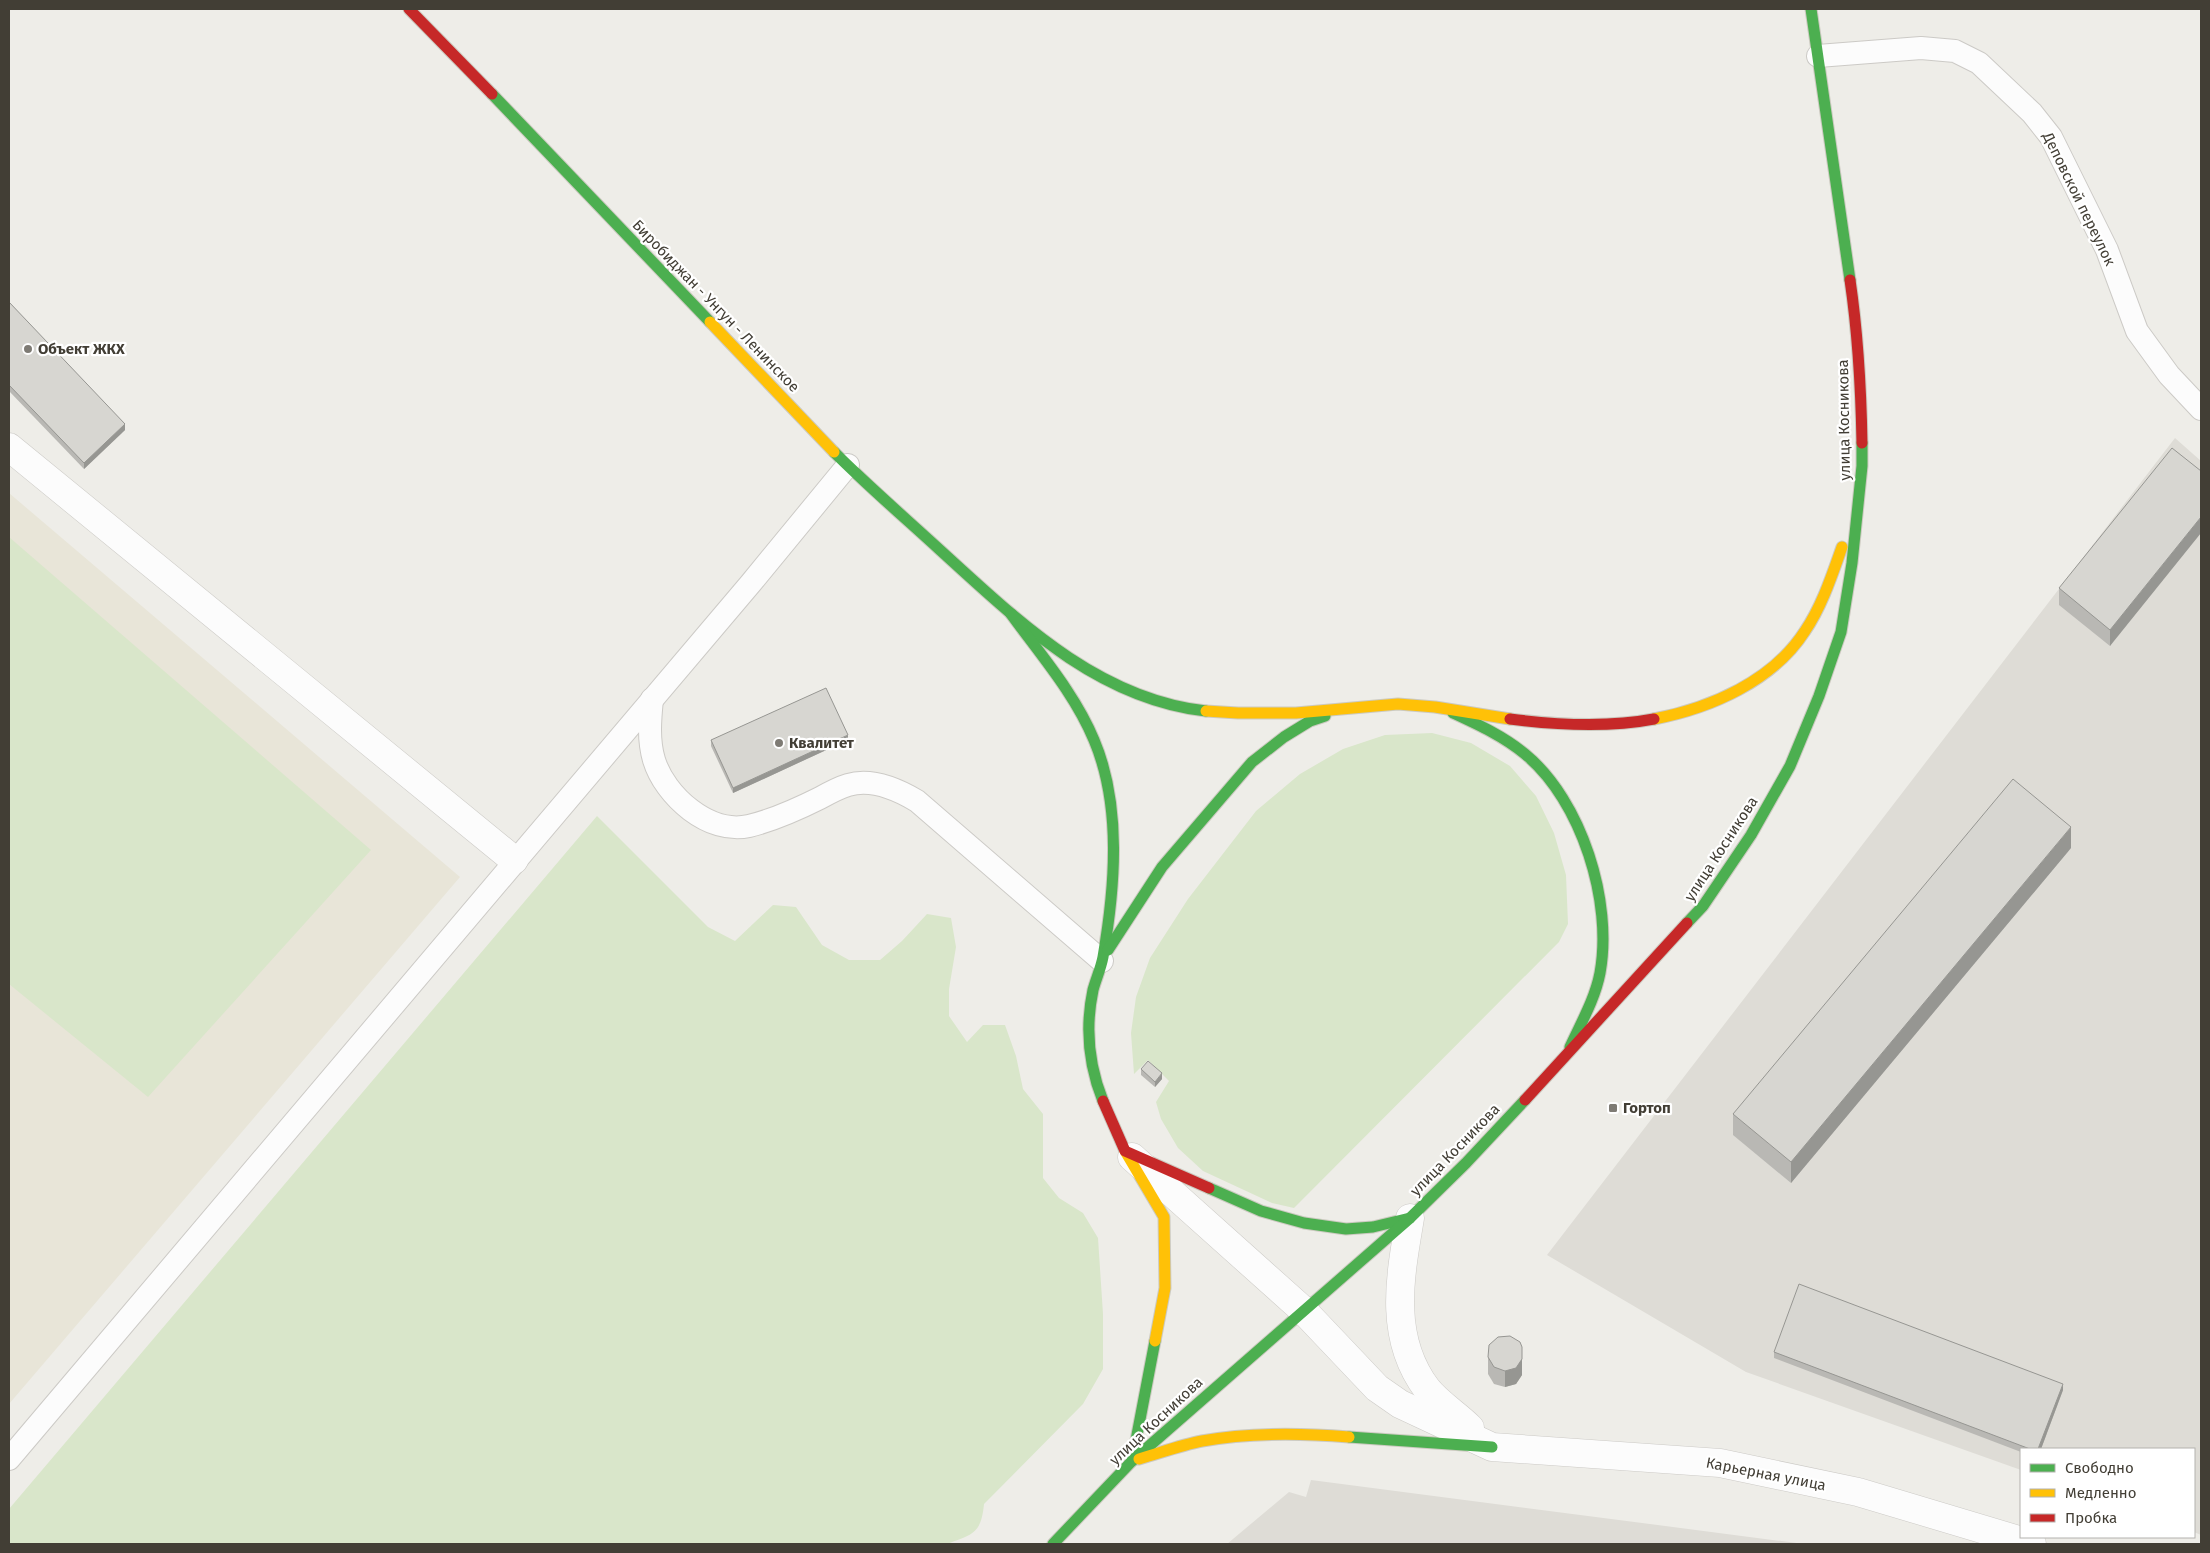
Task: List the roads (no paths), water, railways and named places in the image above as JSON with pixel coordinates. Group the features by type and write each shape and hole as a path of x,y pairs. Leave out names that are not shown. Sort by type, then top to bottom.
{"main road":[{"name":"Биробиджан - Унгун - Ленинское","path":"409,9 848,465 1011,614"},
{"name":"улица Косникова","path":"1053,1544 1132,1461 1410,1218 1466,1163 1704,906 1751,835 1790,766 1819,696 1841,632 1852,563 1862,466 1861,399 1855,313 1811,9"},
{"path":"1011,614 1059,651 1103,679 1152,700 1180,707 1255,713 1297,713 1384,704 1416,705 1528,722 1584,726 1632,724 1679,715 1718,700 1756,681 1785,655 1805,632 1828,585 1845,539 1862,466"},
{"path":"1011,614 1073,702 1090,730 1101,759 1111,817 1110,903 1102,961 1094,986 1089,1041 1093,1071 1101,1099 1125,1151 1164,1216 1165,1288 1132,1461 1201,1441 1258,1434 1299,1433 1492,1447"},
{"path":"1102,961 1162,867 1252,762 1284,737 1310,721 1348,708"},
{"path":"1444,708 1501,737 1529,759 1558,788 1575,817 1597,884 1601,921 1601,963 1590,1005 1567,1053"},
{"path":"1125,1151 1261,1211 1304,1223 1346,1229 1373,1227 1410,1218"}],"street":[{"path":"9,447 514,860"},
{"path":"1125,1151 1303,1310 1377,1388 1400,1404 1492,1447"},
{"path":"1410,1218 1399,1292 1400,1322 1410,1356 1428,1389 1492,1447"},
{"name":"Карьерная улица","path":"1492,1447 1720,1463 1858,1492 2032,1544"}],"lane":[{"name":"Деповской переулок","path":"1818,56 1921,48 1956,51 1979,63 2032,113 2051,137 2107,250 2137,331 2168,375 2201,409"},
{"path":"9,1458 848,465"},
{"path":"652,699 650,739 654,759 661,776 671,792 698,816 713,823 747,826 796,810 848,784 865,783 900,791 917,801 1102,961"}],"place":[{"name":"Объект ЖКХ","path":"28,349"},
{"name":"Квалитет","path":"779,743"},
{"name":"Гортоп","path":"1613,1108"}]}
